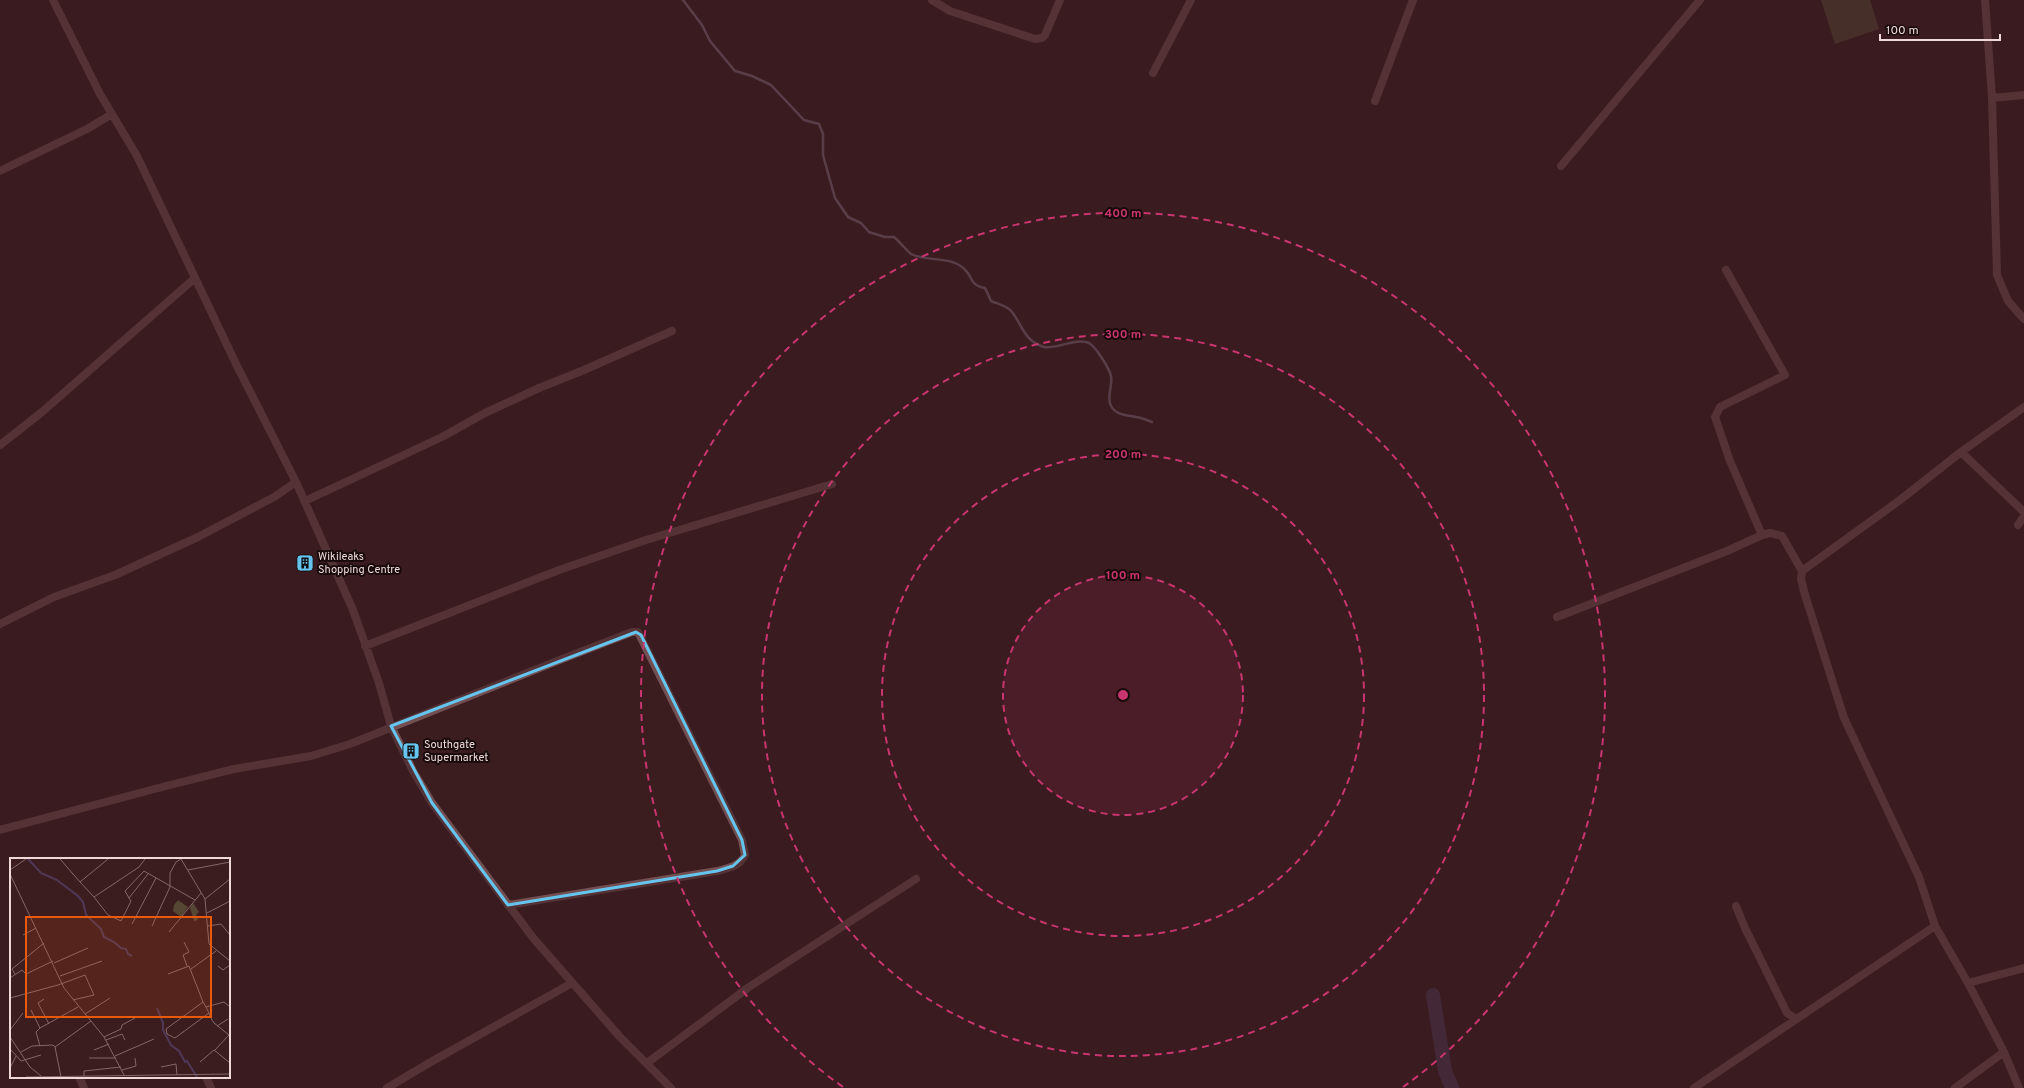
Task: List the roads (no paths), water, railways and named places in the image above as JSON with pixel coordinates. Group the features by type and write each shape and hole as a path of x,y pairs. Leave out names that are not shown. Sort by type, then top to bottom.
{"street":[{"path":"53,0 100,94 136,156 237,366 305,501 353,610 379,683 391,726 413,771 432,803 508,906 572,984 671,1088"},
{"path":"932,0 950,11 981,23 1039,39 1045,35 1060,0"},
{"path":"1153,73 1191,0"},
{"path":"1375,101 1413,0"},
{"path":"1560,166 1700,0"},
{"path":"1984,0 1992,98 1997,275 2008,301 2024,319"},
{"path":"1992,98 2024,95"},
{"path":"0,171 87,129 112,114"},
{"path":"1726,270 1785,375 1720,407 1715,417 1730,461 1762,535"},
{"path":"0,445 48,407 196,278"},
{"path":"305,501 442,437 486,413 539,388 672,331"},
{"path":"1802,571 2024,407"},
{"path":"1962,452 2024,512"},
{"path":"0,624 54,597 115,574 198,537 274,497 296,482"},
{"path":"365,646 559,570 646,540 832,484"},
{"path":"2018,525 2024,516"},
{"path":"1557,617 1727,551 1762,535 1776,534 1782,536 1802,571 1805,595 1844,718 1919,877 1935,926 1968,983 2004,1052 2019,1088"},
{"path":"0,830 227,771 311,756 350,744 391,726 632,632 636,632 641,635 742,840 744,855 739,863 717,871 508,906"},
{"path":"647,1063 750,987 916,879"},
{"path":"1736,906 1745,928 1787,1013 1796,1019"},
{"path":"1694,1088 1935,926"},
{"path":"1968,983 2024,968"},
{"path":"387,1088 429,1063 572,984"},
{"path":"1954,1088 2004,1052"},
{"path":"79,1078 84,1088"},
{"path":"206,1078 211,1088"}],"waterway":[{"path":"683,0 702,25 710,41 735,71 752,76 771,85 804,120 819,124 823,134 823,155 835,198 848,217 861,223 869,232 885,237 894,237 911,254 924,258 950,261 962,267 966,270 976,285 985,288 991,301 1010,310 1028,337 1037,344 1044,347 1054,347 1072,342 1084,342 1092,345 1099,353 1110,372 1111,380 1109,399 1114,410 1121,414 1152,422"},
{"path":"1433,995 1445,1071 1452,1088"}],"place":[{"name":"Wikileaks Shopping Centre","path":"305,563"},
{"name":"Southgate Supermarket","path":"411,751"}]}
